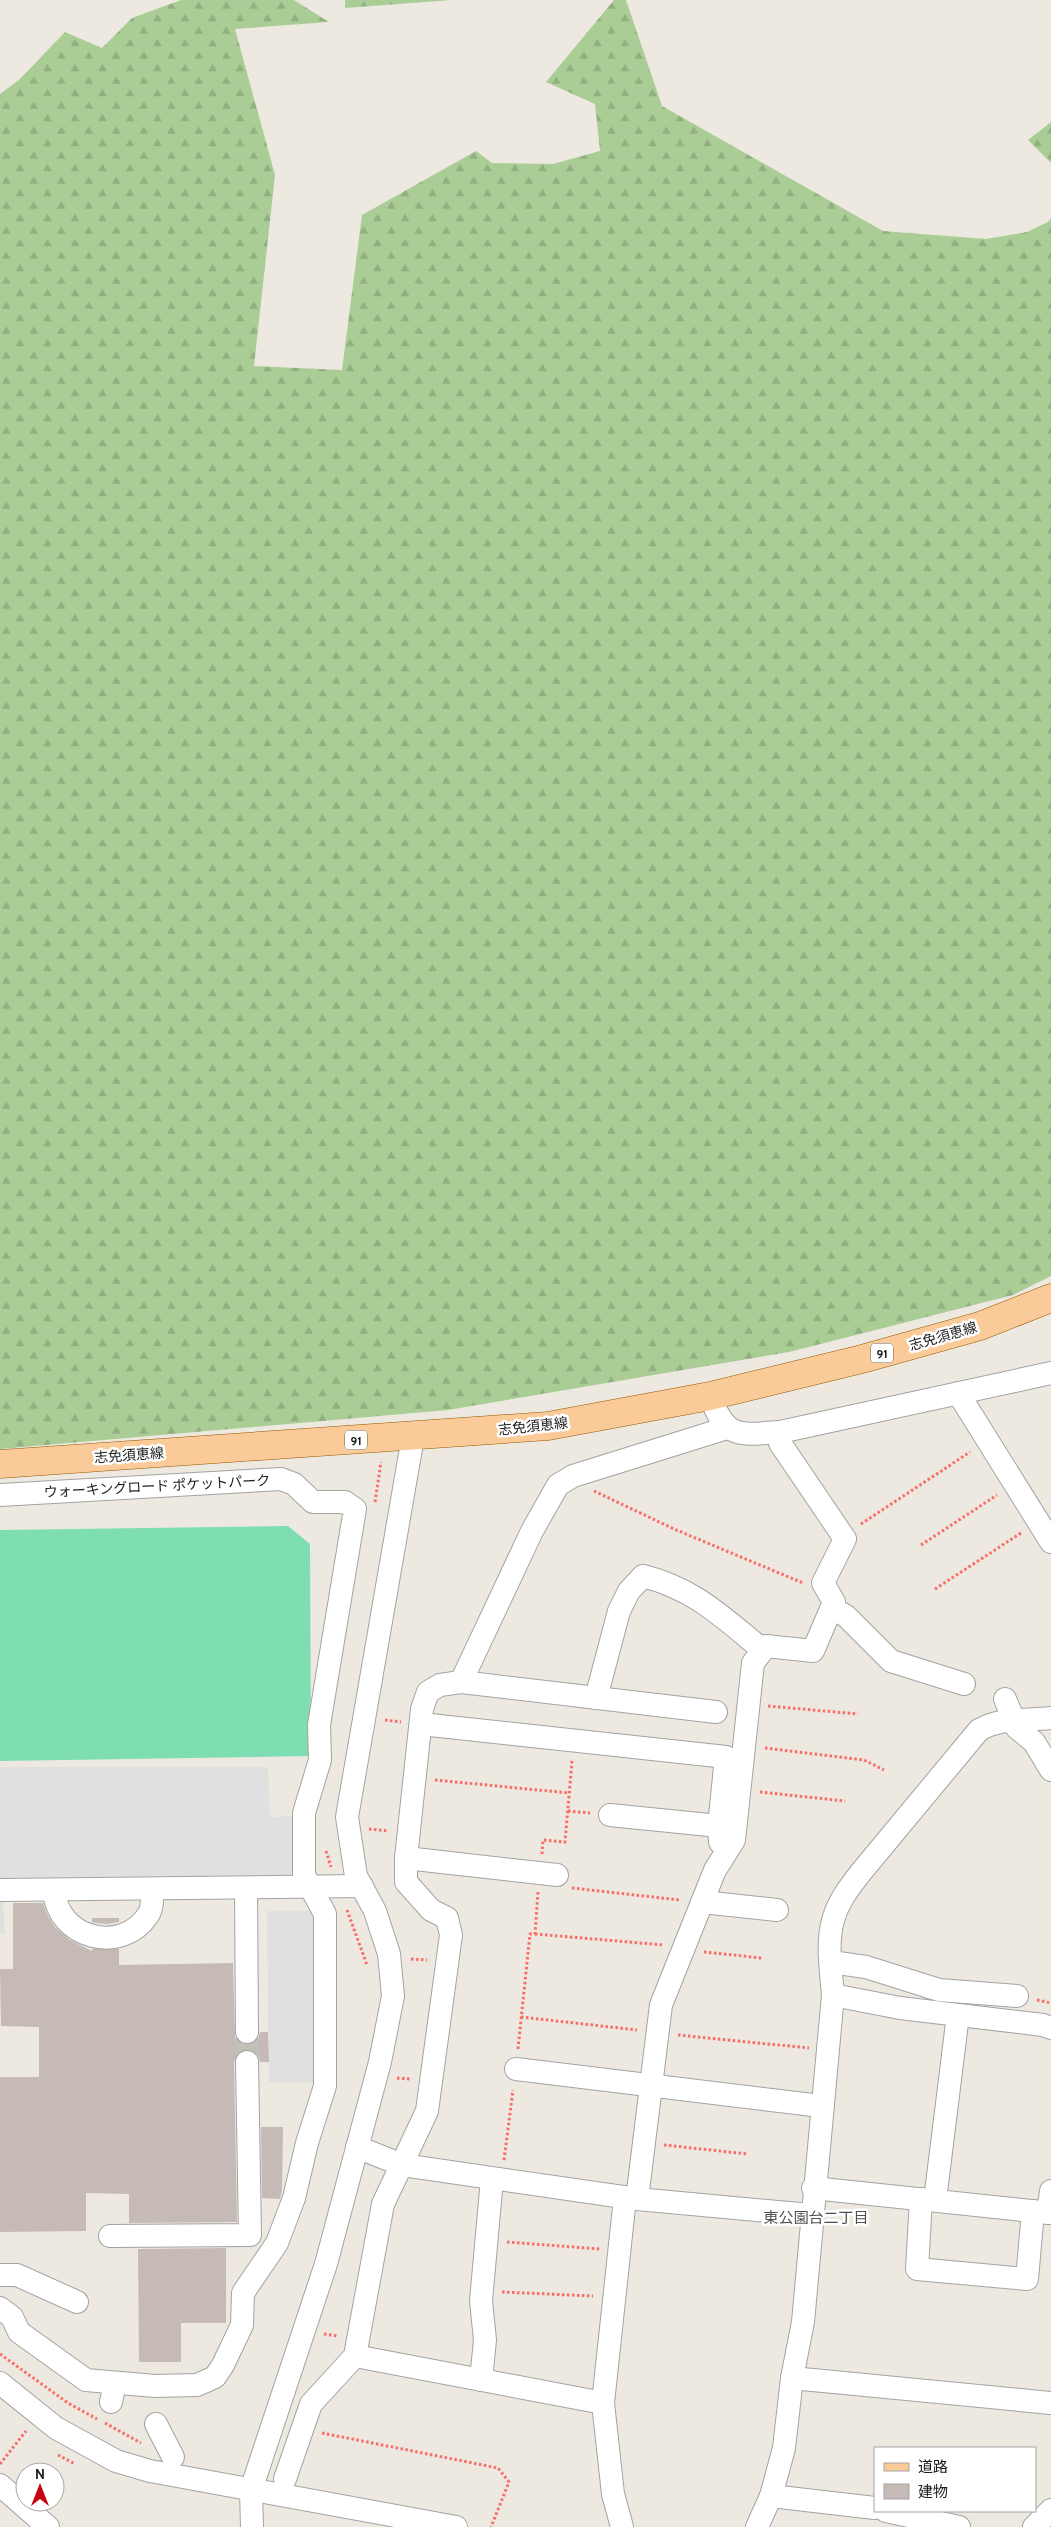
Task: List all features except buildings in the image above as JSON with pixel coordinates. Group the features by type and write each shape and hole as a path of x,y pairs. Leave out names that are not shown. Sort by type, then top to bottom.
{"main road":[{"name":"志免須恵線","path":"0,1464 548,1426 710,1396 862,1359 980,1326 1051,1298"}],"street":[{"path":"461,1682 532,1531 558,1485 580,1474 727,1428 751,1434 780,1432 958,1393 1048,1379"},
{"path":"958,1393 1051,1542"},
{"path":"710,1396 718,1417 727,1428"},
{"path":"780,1432 780,1443 846,1539 823,1583 830,1600 891,1661 964,1684"},
{"path":"252,2527 251,2490 326,2264 380,2062 393,1996 389,1954 375,1912 356,1876 347,1817 413,1436"},
{"path":"141,1455 141,1498"},
{"name":"ウォーキングロード ポケットパーク","path":"0,1495 281,1479 294,1484 313,1502 345,1502 355,1509 319,1725 320,1760 304,1813 304,1875 325,1914 325,2086 307,2143 294,2198 277,2243 243,2293 242,2325 223,2365 215,2377 197,2385 155,2386 113,2393 86,2380 19,2332 12,2317 0,2308"},
{"path":"596,1698 619,1611 629,1591 643,1576 666,1582 705,1601 763,1650"},
{"path":"622,2527 613,2494 598,2402 615,2297 619,2250 643,2143 661,2005 715,1870 734,1840 753,1663 766,1646 814,1651 830,1600"},
{"path":"285,2479 310,2404 361,2357 383,2204 427,2110 451,1935 447,1918 431,1910 406,1882 406,1858 421,1724 428,1692 440,1685 461,1682 716,1712"},
{"path":"1009,1710 1016,1728 1034,1742 1051,1770"},
{"path":"757,2527 770,2496 784,2448 792,2378 802,2322 832,1995 830,1942 834,1918 846,1893 857,1878 979,1730 1009,1710 1051,1718"},
{"path":"421,1724 726,1757 719,1826 720,1842 727,1850"},
{"path":"610,1815 719,1826"},
{"path":"406,1858 555,1878"},
{"path":"0,1890 362,1886"},
{"path":"246,1888 247,2032"},
{"path":"54,1890 55,1904 63,1918 72,1927 84,1934 117,1936 130,1932 149,1915 152,1889"},
{"path":"702,1902 777,1910"},
{"path":"831,1962 866,1967 939,1990 1017,1996"},
{"path":"832,1995 900,2008 1044,2025 1051,2028"},
{"path":"958,2015 917,2269 1028,2279 1051,2191"},
{"path":"110,2236 250,2235 247,2062"},
{"path":"516,2069 821,2106"},
{"path":"357,2147 402,2165 631,2198 812,2215"},
{"path":"489,2382 481,2291 486,2240 497,2179"},
{"path":"813,2188 1044,2213"},
{"path":"0,2275 17,2275 78,2302"},
{"path":"361,2357 598,2402"},
{"path":"792,2378 1051,2404"},
{"path":"0,2383 56,2428 116,2461 150,2471 456,2527"},
{"path":"156,2424 173,2457"},
{"path":"0,2485 48,2527"},
{"path":"770,2496 874,2508"},
{"path":"1034,2527 1051,2510"},
{"path":"888,2512 909,2522 959,2527"}],"path":[{"path":"843,1536 988,1441"},
{"path":"374,1510 381,1462"},
{"path":"580,1474 586,1486 606,1498 830,1600"},
{"path":"921,1545 1015,1484"},
{"path":"935,1589 1039,1522"},
{"path":"750,1704 858,1714"},
{"path":"535,1934 555,1878 543,1840 565,1842 574,1740"},
{"path":"745,1746 864,1760 884,1770"},
{"path":"415,1778 570,1794"},
{"path":"739,1790 846,1801"},
{"path":"325,1848 337,1887 369,1970"},
{"path":"555,1878 702,1902"},
{"path":"497,2179 516,2069 530,1934 669,1946 683,1950 762,1958"},
{"path":"521,2017 827,2050"},
{"path":"643,2143 748,2154"},
{"path":"486,2240 619,2250"},
{"path":"481,2291 615,2297"},
{"path":"0,2354 68,2403 126,2436 173,2457"},
{"path":"302,2429 498,2468 509,2482 491,2527"},
{"path":"0,2464 26,2431"}],"green space":[{"path":"181,0 294,0 329,22 235,29 275,175 254,366 342,370 362,215 476,151 492,163 553,164 600,151 595,104 546,82 614,0 626,0 662,106 883,231 986,239 1027,232 1048,222 1051,218 1051,1276 1013,1295 789,1352 448,1410 0,1449 0,94 19,80 65,32 102,48 132,18"},
{"path":"345,0 452,0 345,8"},
{"path":"1051,122 1051,163 1028,140"},
{"path":"288,1526 310,1544 311,1756 0,1761 0,1530"}],"shaded area":[{"path":"0,1767 268,1767 270,1817 297,1816 298,1875 1,1878 5,1933 0,1933"},
{"path":"267,1911 315,1911 317,2083 269,2082"}],"tunnel":[{"path":"247,2032 247,2062"}],"district":[{"name":"東公園台二丁目","path":"816,2218"}]}
